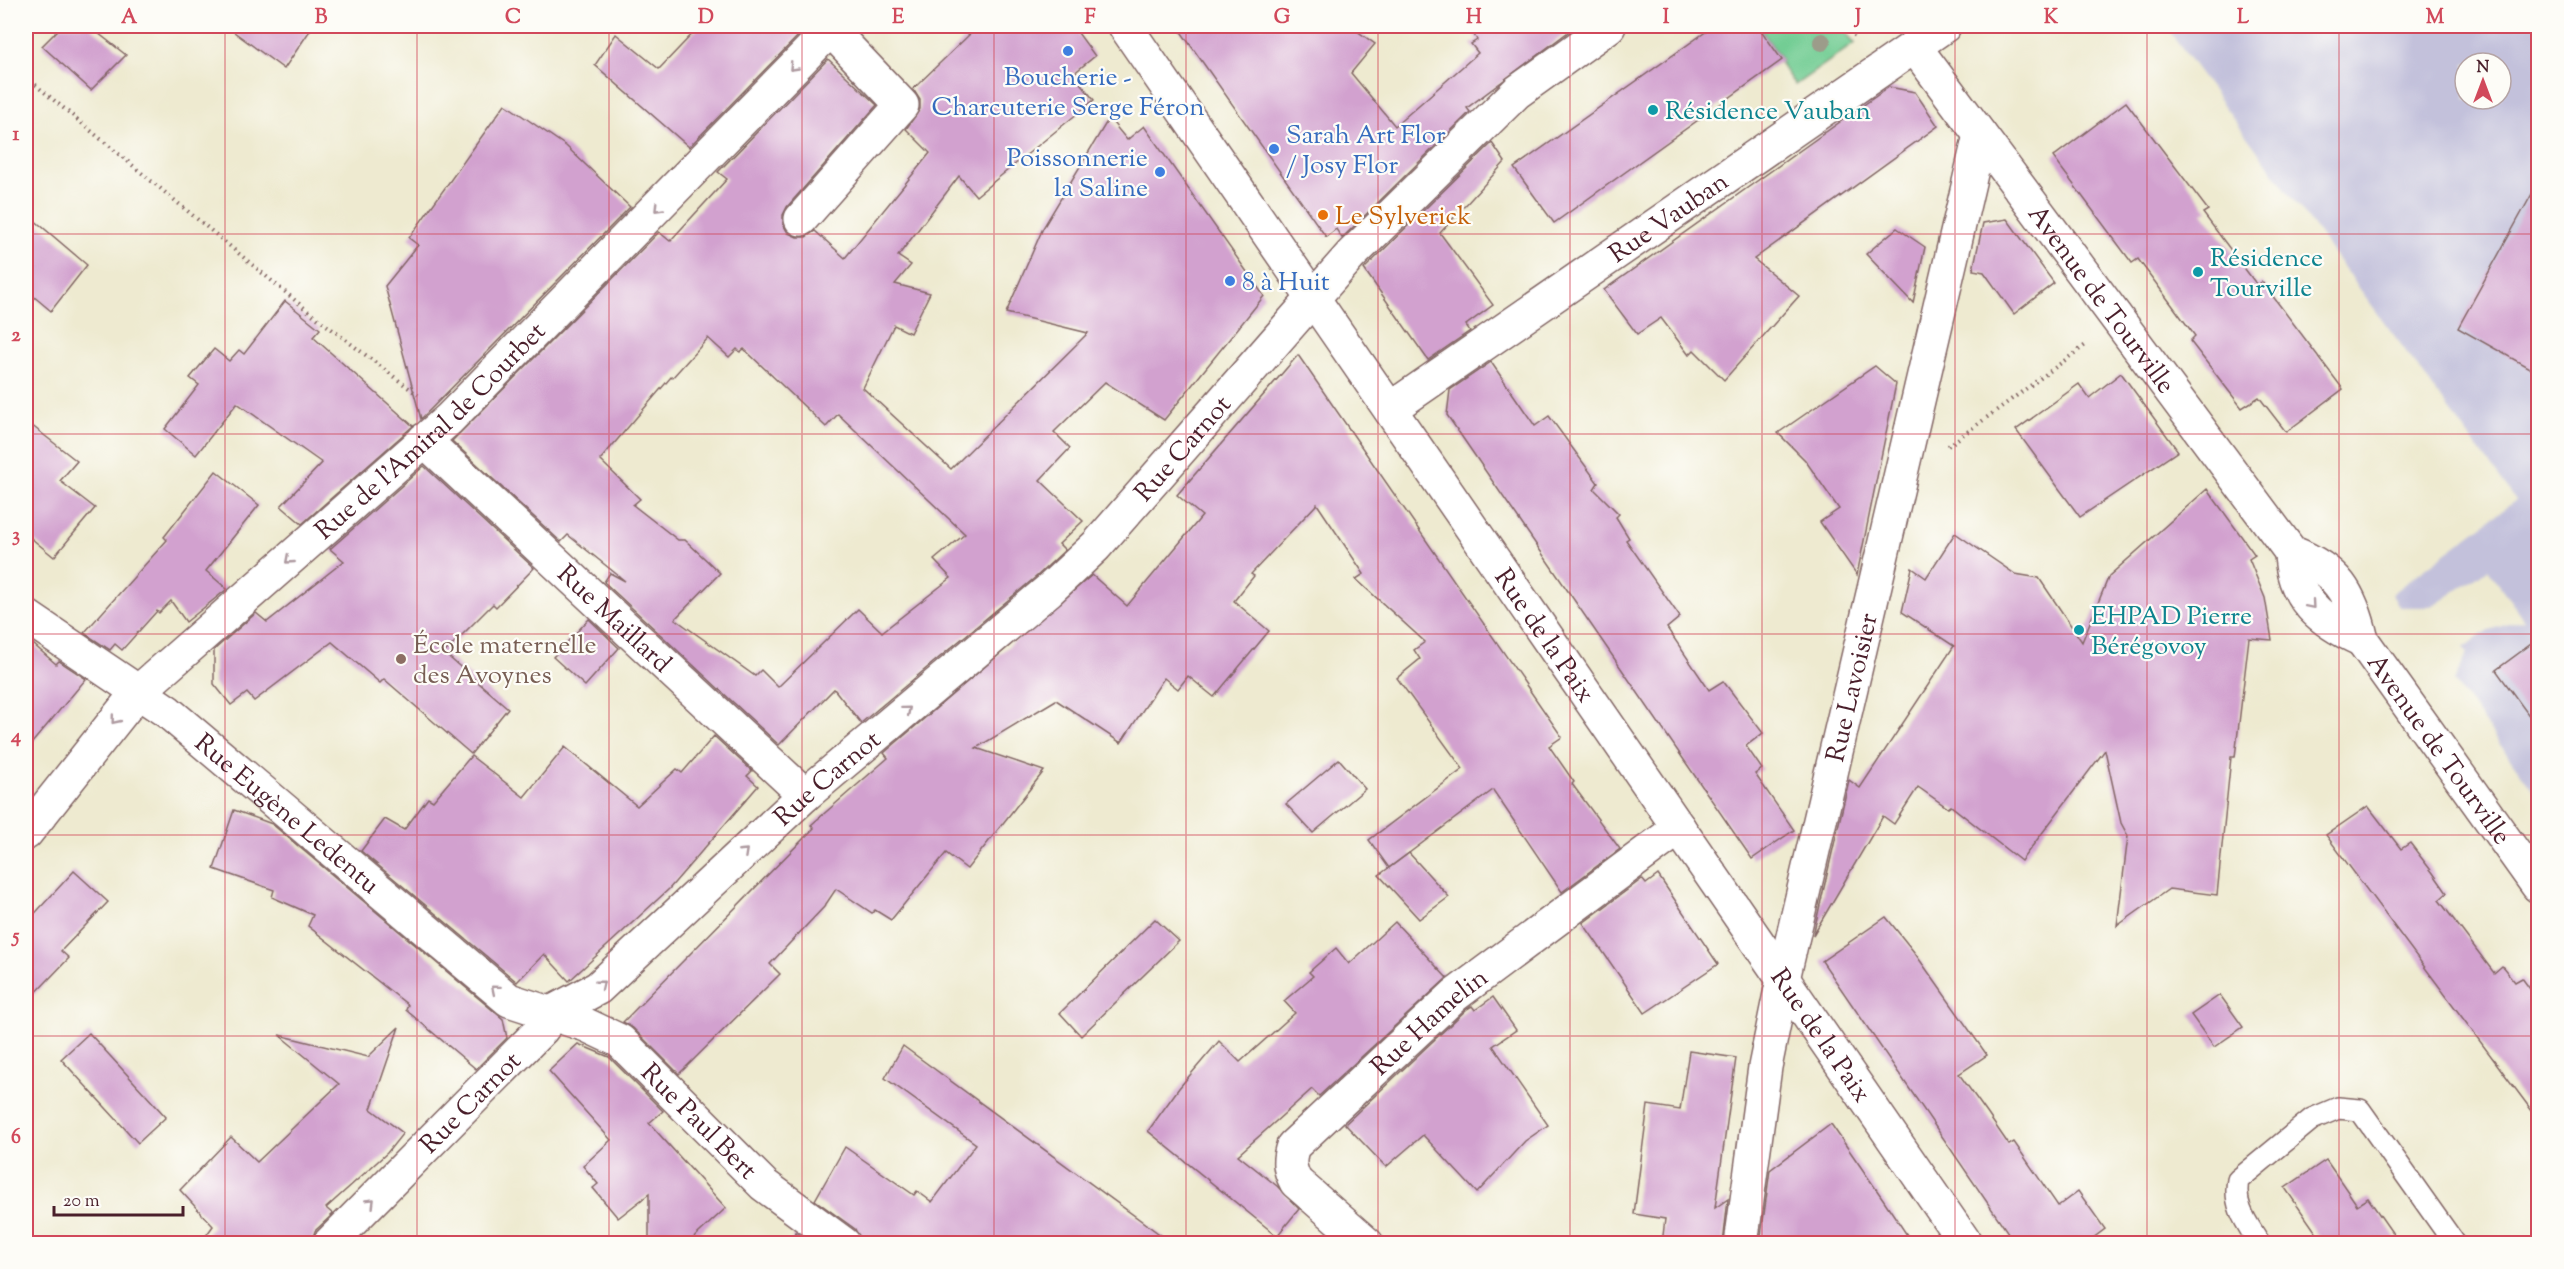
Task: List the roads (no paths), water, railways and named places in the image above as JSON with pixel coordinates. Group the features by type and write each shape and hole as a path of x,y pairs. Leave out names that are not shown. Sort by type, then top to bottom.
{"street":[{"name":"Rue de la Paix","path":"1125,26 1966,1244"},
{"name":"Rue Carnot","path":"329,1244 543,1028 547,1015 598,988 805,795 1049,590 1096,546 1312,297 1517,92 1609,26"},
{"name":"Rue Vauban","path":"1390,409 1944,26"},
{"path":"801,219 902,105 830,27"},
{"name":"Rue de l'Amiral de Courbet","path":"26,833 137,693 449,419 830,27"},
{"name":"Avenue de Tourville","path":"1914,46 2291,552 2291,570 2298,588 2310,606 2341,630 2362,640 2538,885"},
{"name":"Rue Lavoisier","path":"1741,1244 1764,1067 1980,135"},
{"name":"Rue Maillard","path":"424,440 805,795"},
{"name":"Rue Eugène Ledentu","path":"26,616 168,712 508,1000 547,1015"},
{"name":"Rue Hamelin","path":"1366,1244 1296,1182 1290,1171 1289,1158 1293,1146 1455,994 1678,828"},
{"name":"Rue Paul Bert","path":"547,1015 586,1025 620,1041 764,1185 844,1244"}],"lane":[{"path":"2260,1244 2241,1215 2236,1194 2238,1180 2312,1119 2338,1108 2360,1110 2455,1244"}],"place":[{"name":"Boucherie - Charcuterie Serge Féron","path":"1068,51"},
{"name":"Résidence Vauban","path":"1653,110"},
{"name":"Sarah Art Flor / Josy Flor","path":"1274,149"},
{"name":"Poissonnerie la Saline","path":"1160,172"},
{"name":"Le Sylverick","path":"1323,215"},
{"name":"Résidence Tourville","path":"2198,272"},
{"name":"8 à Huit","path":"1230,281"},
{"name":"EHPAD Pierre Bérégovoy","path":"2079,630"},
{"name":"École maternelle des Avoynes","path":"401,659"}]}
